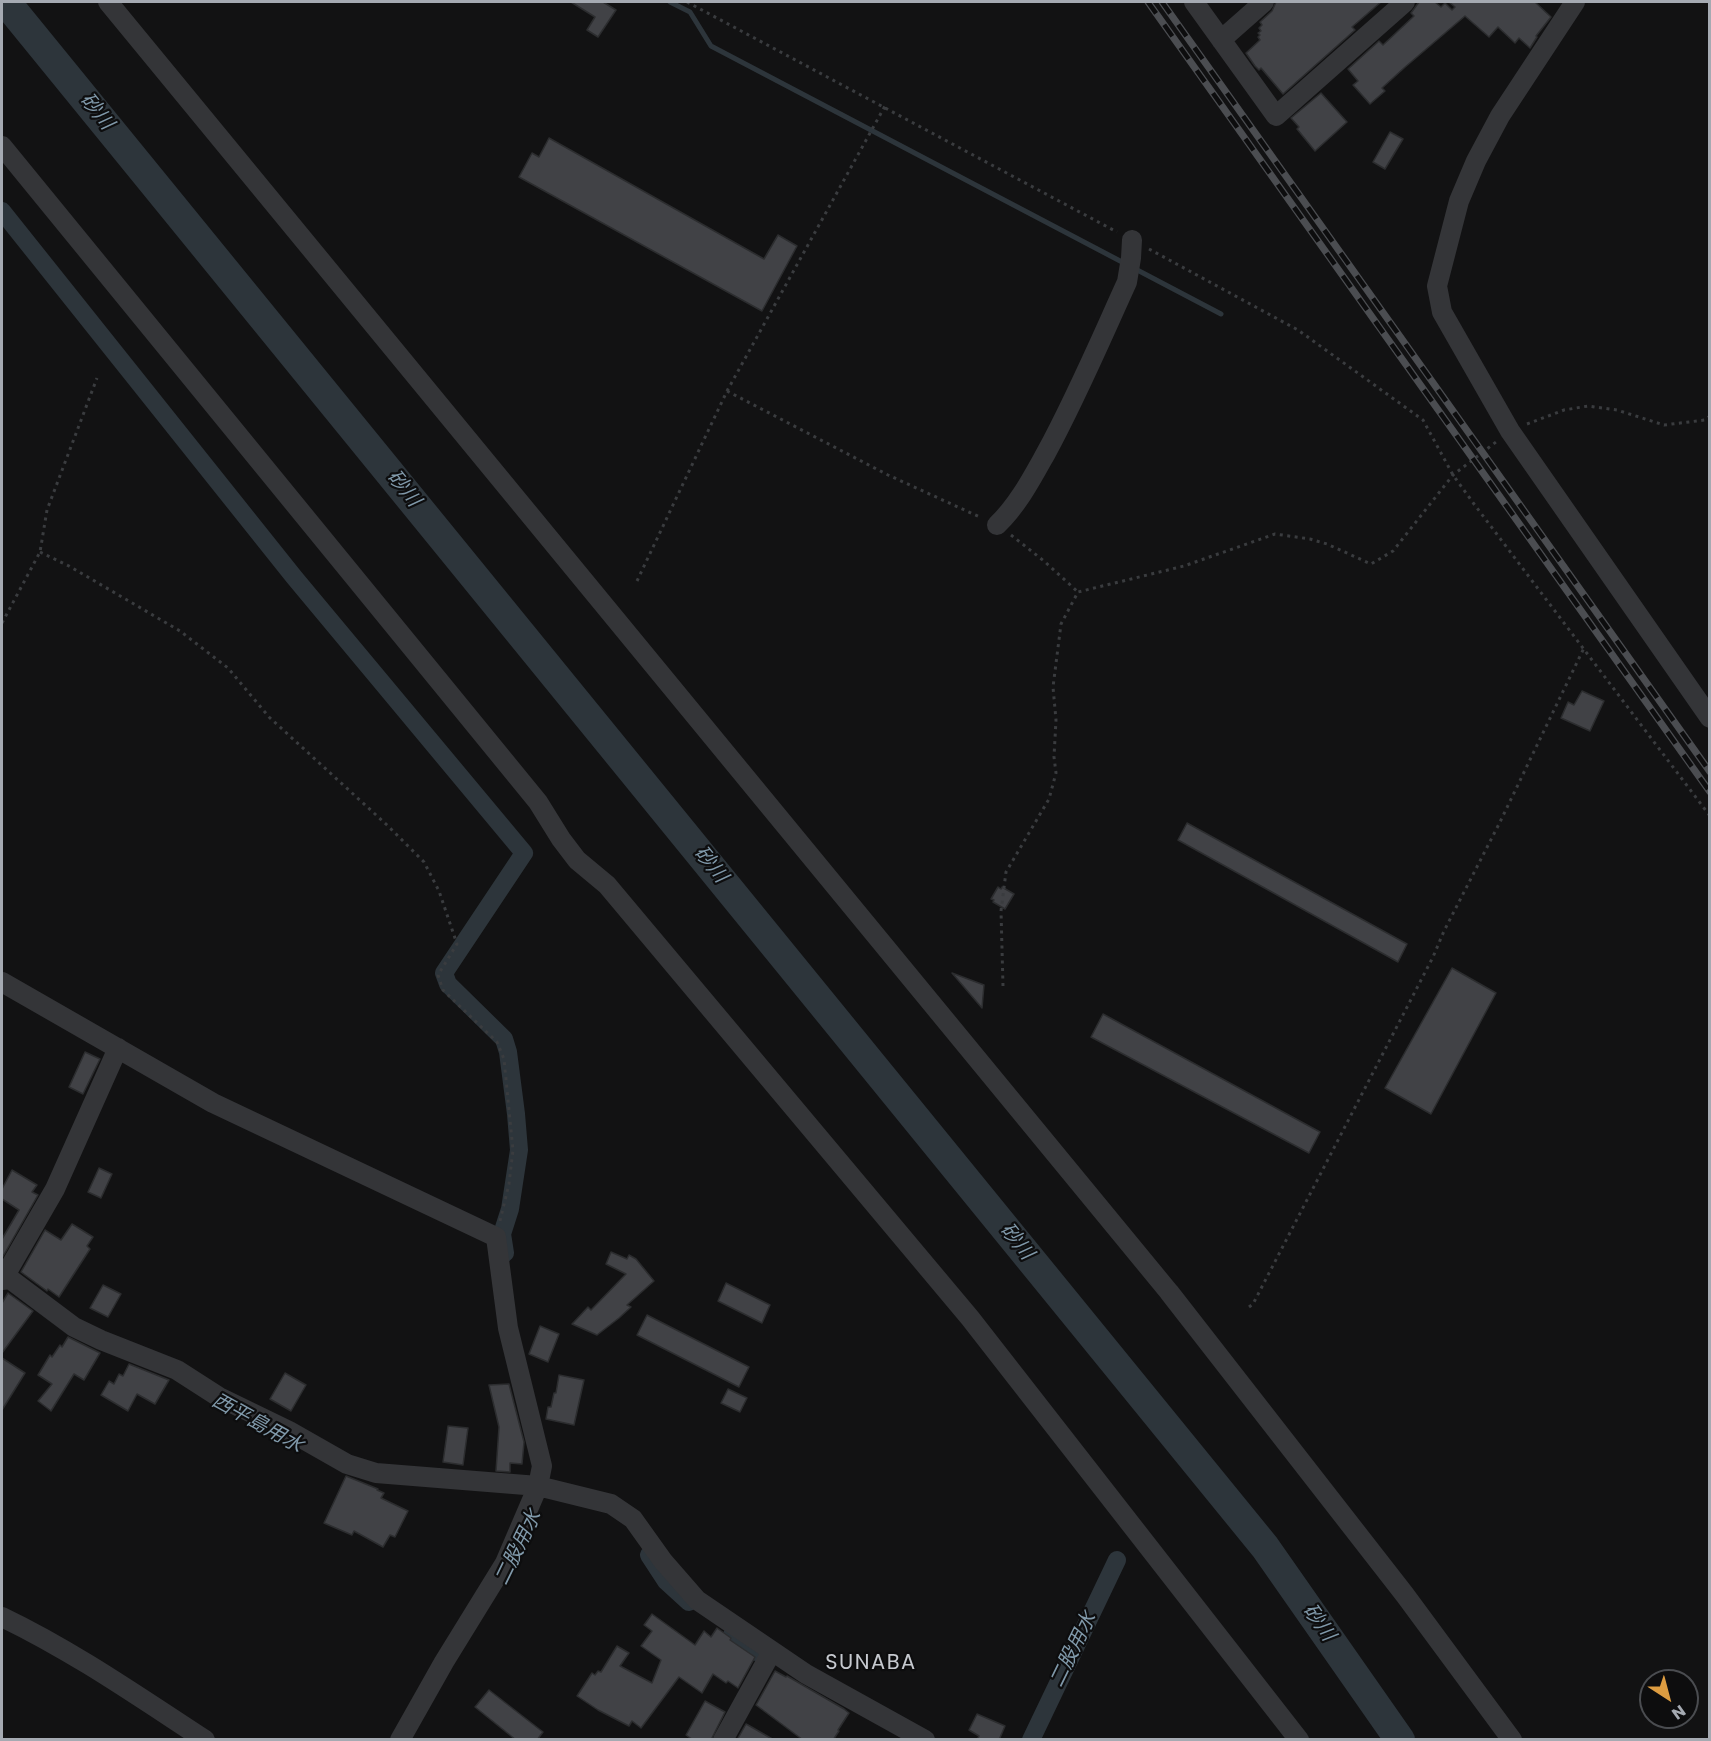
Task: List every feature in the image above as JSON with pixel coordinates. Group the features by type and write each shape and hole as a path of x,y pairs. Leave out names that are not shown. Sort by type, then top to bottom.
{"street":[{"path":"108,2 1169,1292 1405,1595 1512,1740"},
{"path":"1194,2 1276,116 1405,2"},
{"path":"1221,40 1264,2"},
{"path":"1575,2 1500,116 1476,161 1459,201 1437,286 1442,312 1510,431 1710,718"},
{"path":"2,146 538,802 577,860 607,885 970,1318 1299,1740"},
{"path":"997,525 1029,484 1059,429 1127,282 1132,240"},
{"path":"2,982 213,1103 496,1238 508,1328 542,1466 538,1486 506,1563 444,1662 400,1740"},
{"path":"4,1280 55,1189 118,1048"},
{"path":"4,1280 10,1279 74,1327 177,1370 219,1397 290,1431 347,1464 376,1473 538,1486 611,1504 633,1519 663,1562 697,1600 806,1674 925,1740"},
{"path":"2,1617 96,1669 205,1740"},
{"path":"723,1740 772,1651"}],"path":[{"path":"687,2 885,106 1298,330 1423,420 1454,475 1710,816"},
{"path":"637,581 727,392 885,106"},
{"path":"2,623 40,552 47,510 97,378"},
{"path":"727,392 888,475 997,525 1044,561 1078,592"},
{"path":"1003,986 1001,911 1006,872 1050,799 1056,773 1054,757 1056,720 1053,687 1061,624 1078,592 1184,566 1275,534 1327,544 1371,564 1394,551 1454,475 1510,431 1564,410 1588,406 1617,410 1664,426 1705,420 1710,416"},
{"path":"40,552 69,566 180,631 228,668 269,717 424,862 439,891 457,944 438,975 443,990 497,1042 504,1059 513,1150 509,1184 496,1238"},
{"path":"1249,1307 1253,1304 1433,957 1584,648"}],"building":[{"path":"571,2 603,2 616,10 598,37 587,30 595,17"},
{"path":"1276,2 1381,2 1352,27 1355,30 1283,94 1261,68 1259,70 1255,66 1246,53 1260,40 1258,33 1262,25 1260,22 1272,11"},
{"path":"1419,2 1435,2 1441,7 1445,3 1452,10 1455,7 1449,2 1535,2 1551,17 1530,48 1519,38 1515,43 1498,27 1489,37 1465,16 1382,88 1385,91 1370,104 1353,85 1358,81 1348,69 1379,41 1383,45 1414,16 1411,13"},
{"path":"1321,93 1347,122 1315,151 1291,118"},
{"path":"1390,132 1403,139 1385,169 1373,162"},
{"path":"549,138 764,259 778,235 797,246 762,311 519,177 532,153 539,157"},
{"path":"1582,691 1604,701 1590,731 1561,718 1568,702 1574,705"},
{"path":"1187,823 1407,944 1398,962 1178,840"},
{"path":"998,887 1014,894 1005,909 991,899"},
{"path":"1452,968 1496,993 1431,1114 1385,1088"},
{"path":"952,973 984,985 982,1008"},
{"path":"1103,1014 1320,1132 1309,1153 1091,1037"},
{"path":"85,1052 100,1059 83,1094 69,1087"},
{"path":"99,1168 112,1174 101,1198 88,1192"},
{"path":"12,1170 37,1185 32,1192 38,1195 2,1258 2,1239 19,1210 2,1199 2,1189"},
{"path":"72,1224 93,1237 87,1246 90,1249 59,1297 21,1272 45,1230 61,1240"},
{"path":"611,1252 627,1259 629,1255 636,1259 654,1281 627,1305 631,1307 597,1335 572,1324 588,1307 591,1310 626,1274 606,1264"},
{"path":"726,1283 770,1305 762,1323 718,1301"},
{"path":"103,1285 121,1294 108,1317 90,1308"},
{"path":"8,1293 33,1311 2,1353 2,1303"},
{"path":"647,1315 749,1367 739,1387 637,1335"},
{"path":"540,1326 559,1334 548,1362 529,1354"},
{"path":"68,1337 100,1353 84,1380 74,1374 51,1411 38,1401 52,1384 38,1375 50,1355 52,1357"},
{"path":"2,1358 25,1373 2,1410"},
{"path":"129,1364 169,1380 155,1404 137,1394 128,1411 101,1395 109,1381 114,1384 119,1374 123,1376"},
{"path":"285,1373 306,1385 291,1411 270,1399"},
{"path":"559,1375 584,1380 574,1425 546,1419 548,1407 551,1407 554,1393 556,1393"},
{"path":"509,1384 524,1442 522,1464 510,1463 510,1472 496,1471 499,1427 489,1385"},
{"path":"728,1389 747,1398 740,1412 721,1403"},
{"path":"448,1426 468,1428 463,1465 443,1462"},
{"path":"346,1476 378,1489 384,1493 381,1498 408,1511 395,1537 390,1535 383,1547 354,1531 352,1535 324,1523"},
{"path":"652,1614 695,1645 704,1631 711,1637 717,1628 755,1657 738,1688 713,1674 702,1693 679,1677 641,1728 632,1721 629,1726 577,1696 592,1673 595,1675 598,1671 601,1672 617,1646 629,1653 620,1666 652,1683 661,1660 641,1646 652,1631 644,1625"},
{"path":"775,1671 849,1713 833,1740 803,1740 756,1705"},
{"path":"489,1690 543,1732 537,1740 516,1740 475,1707"},
{"path":"705,1701 725,1712 711,1740 693,1740 686,1735"},
{"path":"977,1714 1005,1726 999,1740 977,1740 979,1736 969,1730"},
{"path":"746,1724 748,1725 774,1740 737,1740"}],"waterway":[{"name":"砂川","path":"6,2 1265,1547 1400,1740"},
{"path":"670,2 690,12 711,46 1221,314"},
{"path":"2,211 294,577 524,853 444,973 448,984 504,1039 508,1052 519,1150 510,1209 502,1234 505,1253"},
{"name":"二股用水","path":"649,1555 666,1581 689,1602"},
{"name":"二股用水","path":"1031,1740 1117,1560"},
{"name":"二股用水","path":"732,1635 756,1652"}],"railway":[{"path":"1148,2 1710,792"},
{"path":"1162,2 1710,772"}],"district":[{"name":"SUNABA","path":"871,1664"}],"water label":[{"name":"西平島用水","path":"257,1424"}]}
